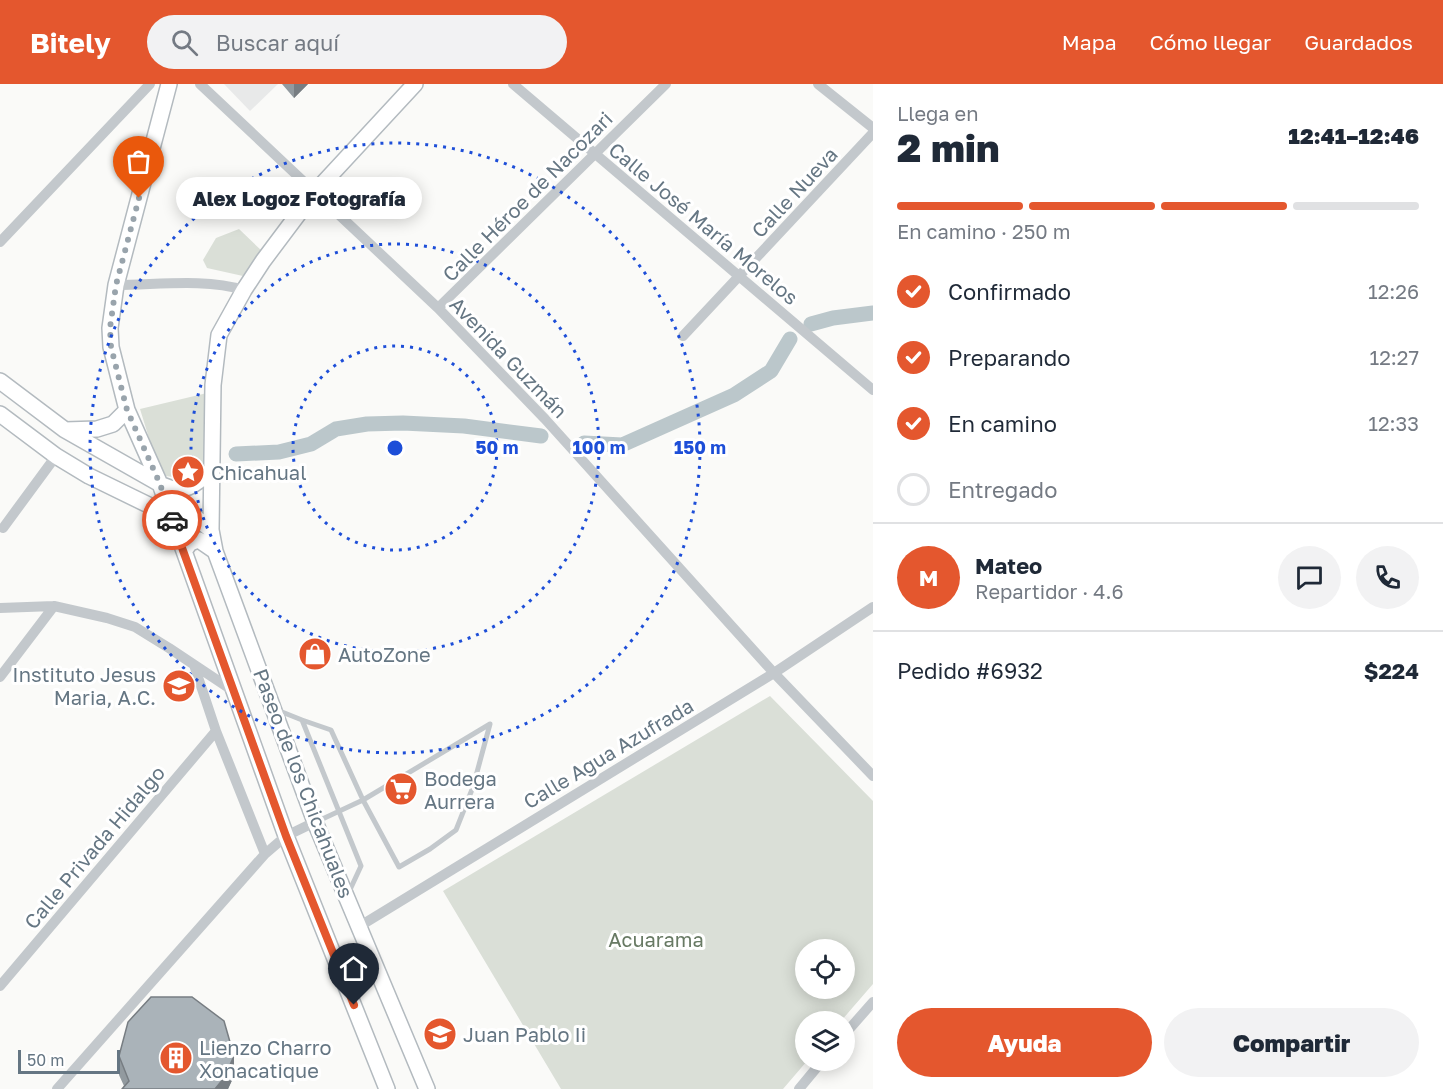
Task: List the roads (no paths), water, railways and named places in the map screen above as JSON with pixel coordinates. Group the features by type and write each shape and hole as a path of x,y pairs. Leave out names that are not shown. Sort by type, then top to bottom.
{"main road":[{"name":"Paseo de los Chicahuales","path":"169,84 116,285 110,337 127,410 160,484 286,836 387,1089"},
{"name":"Paseo de los Chicahuales","path":"415,84 314,193 244,290 219,335 213,385 213,445 210,471 211,530 215,551 315,822 427,1089"},
{"path":"0,381 65,430 170,489 186,489 196,484 210,471"},
{"path":"65,430 97,429 113,424 127,410"},
{"path":"0,414 56,456 89,476 171,516"},
{"path":"160,484 178,503 211,530"},
{"path":"184,551 190,543 199,540 215,551"}],"street":[{"path":"0,242 150,84"},
{"name":"Avenida Guzmán","path":"200,84 438,308 545,419 774,673 873,776"},
{"name":"Calle José María Morelos","path":"513,84 873,390"},
{"name":"Calle Héroe de Nacozari","path":"438,308 666,84"},
{"path":"818,84 873,131"},
{"name":"Calle Nueva","path":"683,336 873,131"},
{"path":"116,285 200,284 229,286 244,290"},
{"path":"3,528 56,456"},
{"path":"0,608 54,606 135,627 236,692"},
{"path":"0,677 54,606"},
{"name":"Calle Agua Azufrada","path":"360,926 774,673 873,607"},
{"path":"194,665 216,731 265,854"},
{"name":"Calle Privada Hidalgo","path":"0,986 216,731"},
{"path":"57,1089 265,854 286,836 315,822"},
{"path":"855,1022 873,1002"},
{"path":"799,1089 814,1071"}],"lane":[{"path":"274,709 332,730 363,800 399,867 456,830 473,787 490,724 363,800 339,813 315,822"},
{"path":"302,720 361,866 347,896"}],"waterway":[{"path":"811,324 833,318 873,313"},
{"path":"584,443 622,445 734,395 771,371 790,339"},
{"path":"236,454 279,452 311,444 336,429 367,424 464,426 541,436"}],"place":[{"name":"Alex Logoz Fotografía","path":"139,198"},
{"name":"Chicahual","path":"188,472"},
{"name":"AutoZone","path":"315,654"},
{"name":"Instituto Jesus Maria, A.C.","path":"179,686"},
{"name":"Bodega Aurrera","path":"401,789"},
{"name":"Juan Pablo Ii","path":"440,1034"},
{"name":"Lienzo Charro Xonacatique","path":"176,1058"}],"park label":[{"name":"Acuarama","path":"656,939"}]}
